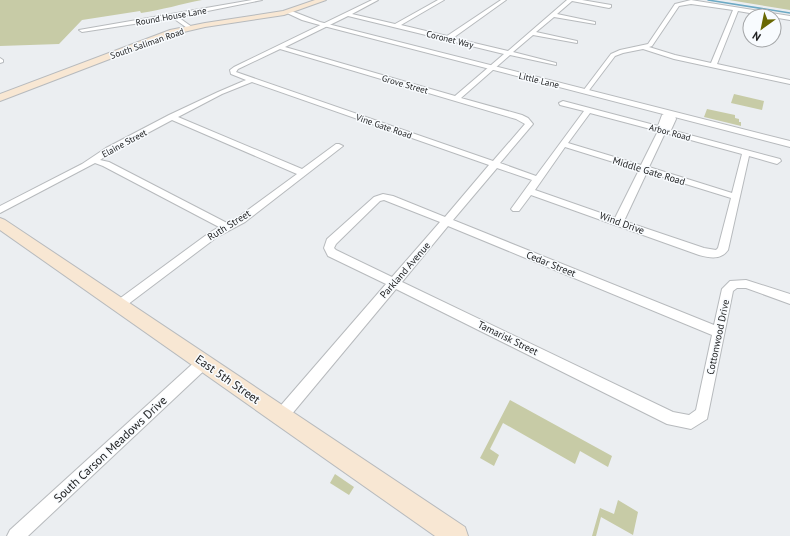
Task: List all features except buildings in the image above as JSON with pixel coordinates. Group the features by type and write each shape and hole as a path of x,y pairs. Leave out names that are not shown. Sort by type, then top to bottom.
{"main road":[{"name":"South Saliman Road","path":"0,98 154,39 190,28 289,12 322,0"},
{"name":"East 5th Street","path":"0,222 456,536"}],"street":[{"name":"Round House Lane","path":"82,30 174,16 260,0"},
{"path":"280,47 376,0"},
{"path":"396,26 442,0"},
{"path":"447,38 504,0"},
{"path":"456,99 570,0"},
{"path":"574,0 609,6"},
{"path":"585,92 613,55 624,51 645,48 650,45 677,5 683,3 703,3 790,18"},
{"path":"713,66 736,9"},
{"name":"Little Lane","path":"289,12 304,19 325,25 790,144"},
{"name":"Coronet Way","path":"347,14 554,64"},
{"path":"553,15 593,23"},
{"path":"174,16 190,28"},
{"path":"532,33 575,42"},
{"name":"Vine Gate Road","path":"280,47 236,68 232,72 234,75 538,179"},
{"name":"Grove Street","path":"280,47 518,117 525,120 529,124"},
{"path":"645,48 674,57 790,82"},
{"name":"Elaine Street","path":"0,210 84,166 172,117 220,93 251,80"},
{"name":"Arbor Road","path":"563,103 777,161"},
{"path":"516,209 588,110"},
{"path":"618,222 663,130 669,128 672,119 671,114"},
{"path":"172,117 304,173"},
{"name":"Parkland Avenue","path":"281,416 529,124"},
{"name":"Middle Gate Road","path":"563,144 736,197"},
{"name":"Ruth Street","path":"119,305 213,235 241,220 339,146"},
{"path":"736,197 746,153"},
{"path":"93,160 106,164 227,227"},
{"name":"Wind Drive","path":"529,190 703,252 715,254 720,254 723,250 736,197"},
{"name":"Cedar Street","path":"329,248 331,242 376,199 383,197 390,198 718,332"},
{"name":"Tamarisk Street","path":"329,248 332,253 672,418 691,422"},
{"name":"Cottonwood Drive","path":"691,422 702,414 728,290 734,284 746,284 790,299"},
{"name":"South Carson Meadows Drive","path":"16,536 204,362"}],"green space":[{"path":"0,0 202,0 149,12 141,13 140,11 82,20 59,44 0,46"},
{"path":"729,0 790,0 790,10"},
{"path":"734,94 764,101 762,110 731,103"},
{"path":"707,109 735,115 735,118 739,119 739,122 741,122 741,126 704,117"},
{"path":"510,400 612,456 608,467 580,451 575,464 503,423 490,449 499,455 494,466 480,458"},
{"path":"335,474 354,487 349,495 330,483"},
{"path":"618,500 638,512 633,535 601,517 596,536 592,536 600,508 614,514"}],"waterway":[{"path":"708,0 790,13"}]}
